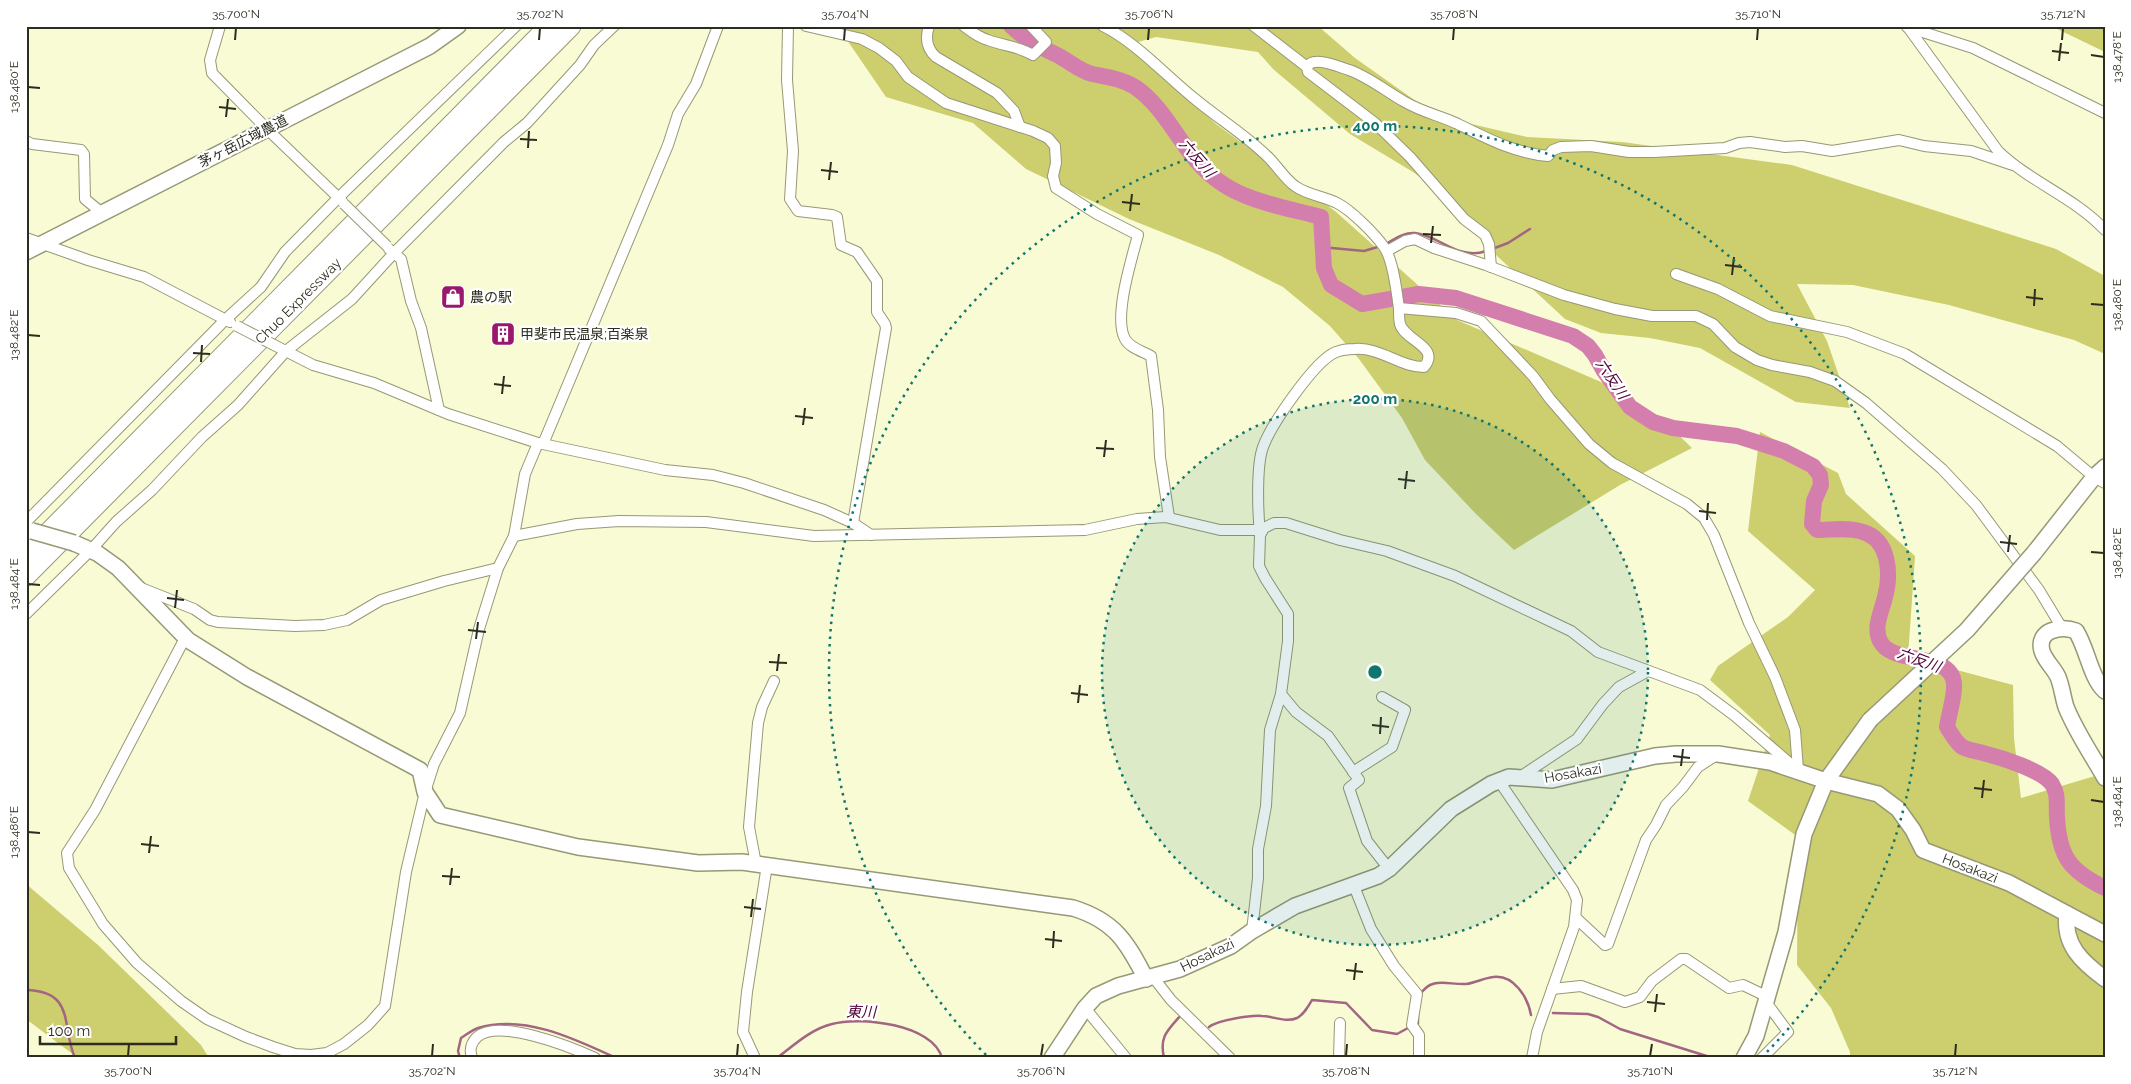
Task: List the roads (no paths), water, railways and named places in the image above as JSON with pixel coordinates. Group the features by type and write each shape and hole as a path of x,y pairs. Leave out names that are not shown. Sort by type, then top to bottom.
{"highway":[{"name":"Chuo Expressway","path":"26,555 549,26"},
{"name":"Chuo Expressway","path":"26,576 571,26"}],"street":[{"path":"220,26 210,60 212,74 401,259 411,301 421,328 439,410"},
{"name":"茅ヶ岳広域農道","path":"26,252 430,46 458,26"},
{"path":"516,26 341,201 285,252 261,287 225,320 28,527 91,550 118,568 185,638 247,677 420,770 425,792 440,815 578,847 698,863 742,862 762,864 1073,908 1095,916 1114,929 1149,978 1230,1058"},
{"path":"185,638 116,773 67,853 69,868 103,924 137,963 181,1001 207,1019 273,1047 296,1054 312,1055 327,1053 344,1044 368,1025 385,1006 406,872 425,792 434,764 460,713 479,629 498,568 514,536 525,474 541,444 668,145 678,114 696,84 718,26"},
{"path":"788,26 787,80 793,151 790,199 798,210 837,217 841,245 857,252 876,281 877,312 886,328 853,523"},
{"path":"806,26 862,40 880,48 896,61 908,77 946,103 1048,138 1055,146 1056,163 1053,176 1056,188 1097,214 1138,235 1127,276 1122,326 1125,339 1132,347 1151,356 1158,410 1160,457 1169,517"},
{"path":"929,26 929,50 936,57 997,93 1014,111 1020,127"},
{"path":"964,26 977,36 1022,48 1033,55 1046,42 1031,26"},
{"path":"1103,26 1121,37 1263,153 1294,186 1338,203 1385,248 1399,306 1400,325 1408,336 1425,349 1429,356 1429,362 1424,367 1414,367 1380,352 1357,349 1336,352 1320,362 1301,385 1263,448 1260,471 1259,566 1288,614 1288,641 1281,694 1270,730 1266,806 1258,849 1258,878 1252,931"},
{"path":"1254,26 1307,67 1308,72 1321,84 1375,123 1410,158 1464,219 1485,235 1491,267"},
{"path":"26,614 91,550 116,522 152,490 202,437 238,405 286,352 352,299 390,250 504,142 527,123 580,65 594,45 611,27"},
{"path":"1907,27 1974,48 2105,113"},
{"path":"1907,27 1983,133 2013,165 2092,216 2105,230"},
{"path":"1307,67 1313,61 1350,71 1425,112 1457,124 1507,147 1535,155 1548,156 1552,150 1591,146 1629,152 1654,152 1726,148 1739,142 1785,148 1802,146 1832,151 1863,148 1899,140 1924,146 1971,151 2013,165"},
{"path":"26,141 32,144 81,150 84,154 85,199 102,213"},
{"path":"26,238 144,276 313,365 374,383 439,410 541,444 665,470 713,475 744,483 824,510 853,523 871,535"},
{"path":"1385,248 1415,239 1434,248 1491,267 1564,295 1615,309 1652,316 1696,316 1713,324 1735,347 1757,360 1772,365 1810,372 1835,381 1866,403 1942,469 1976,505 2039,590 2062,628"},
{"path":"1676,274 1718,289 1770,316 1847,332 1905,354 2057,446 2101,476 1967,630 1870,720 1826,780 1804,834 1786,932 1756,1036 1744,1058"},
{"path":"1399,306 1456,313 1481,321 1533,376 1588,444 1612,463 1687,504 1704,518 1714,535 1749,623 1775,676 1795,730 1798,770"},
{"path":"514,536 577,524 619,521 706,522 814,536 1085,530 1137,519 1169,517 1220,530 1259,533 1274,523 1286,523 1340,540 1387,551 1455,576 1571,630 1598,652 1700,690 1735,716 1798,770"},
{"path":"137,587 194,609 210,620 295,626 324,625 346,620 380,600 444,581 498,568"},
{"path":"2105,691 2100,677 2076,631 2057,628 2049,632 2044,638 2042,650 2058,677 2066,706 2080,736 2105,778"},
{"path":"1520,777 1577,739 1603,704 1619,687 1648,671"},
{"path":"755,1058 743,1032 762,864 750,826 755,752 762,707 774,681"},
{"path":"1281,694 1296,712 1328,736 1359,780 1349,788 1366,841 1389,869"},
{"path":"1353,772 1392,747 1405,710 1382,697"},
{"path":"1576,918 1606,945 1608,944 1639,855 1666,805 1698,767 1718,754"},
{"name":"Hosakazi","path":"1052,1058 1085,1008 1096,996 1106,991 1180,969 1231,946 1252,931 1295,906 1378,876 1389,869 1451,809 1470,795 1509,777 1552,780 1655,756 1718,754 1770,762 1878,794 1898,809 1924,850 2009,883 2105,934"},
{"path":"1499,781 1573,890 1577,900 1574,927 1537,1032 1532,1058"},
{"path":"1354,886 1371,929 1394,966 1417,994 1412,1025 1419,1035 1419,1058"},
{"path":"2067,914 2065,928 2068,940 2093,970 2105,979"},
{"path":"1552,989 1581,986 1626,1002 1640,997 1652,981 1681,959 1686,959 1729,988 1743,985 1767,999 1788,1032 1762,1058"},
{"path":"1085,1008 1126,1058"},
{"path":"1339,1058 1340,1023"},
{"path":"472,1058 470,1051 473,1041 482,1033 507,1032 541,1037 595,1058"}],"waterway":[{"name":"六反川","path":"1011,26 1032,42 1082,70 1120,80 1135,87 1166,118 1191,154 1219,181 1250,198 1321,217 1324,268 1331,285 1362,304 1419,294 1456,298 1573,336 1588,346 1630,407 1653,422 1673,428 1737,436 1784,451 1813,466 1820,475 1821,485 1814,501 1812,524 1817,530 1858,530 1872,536 1879,542 1883,550 1888,569 1888,579 1877,630 1880,641 1887,649 1896,654 1933,662 1951,674 1954,689 1947,727 1961,746 2030,769 2052,784 2056,796 2060,843 2064,853 2075,869 2105,888"},
{"path":"1492,249 1508,243 1530,229"},
{"path":"1386,244 1403,235 1415,233 1467,253 1486,251"},
{"path":"1321,247 1364,251 1381,246"},
{"path":"1420,995 1424,989 1435,983 1466,984 1493,977 1501,977 1519,988 1527,1001 1531,1015"},
{"name":"東川","path":"26,990 42,992 53,997 60,1004 75,1058"},
{"path":"1209,1027 1227,1020 1250,1016 1266,1016 1284,1020 1297,1018 1312,1000 1346,1003 1372,1030 1397,1034 1408,1028"},
{"path":"1553,1013 1588,1014 1598,1017 1620,1029 1713,1058"},
{"path":"1164,1058 1164,1039 1169,1029 1181,1015"},
{"path":"1418,1015 1418,1023"},
{"name":"東川","path":"777,1058 803,1038 824,1026 860,1021 877,1022 911,1030 925,1037 936,1046 942,1058"},
{"name":"東川","path":"460,1058 458,1051 461,1038 478,1028 495,1024 531,1026 549,1031 584,1043 616,1058"}],"place":[{"name":"農の駅","path":"453,297"},
{"name":"甲斐市民温泉;百楽泉","path":"503,334"}]}
